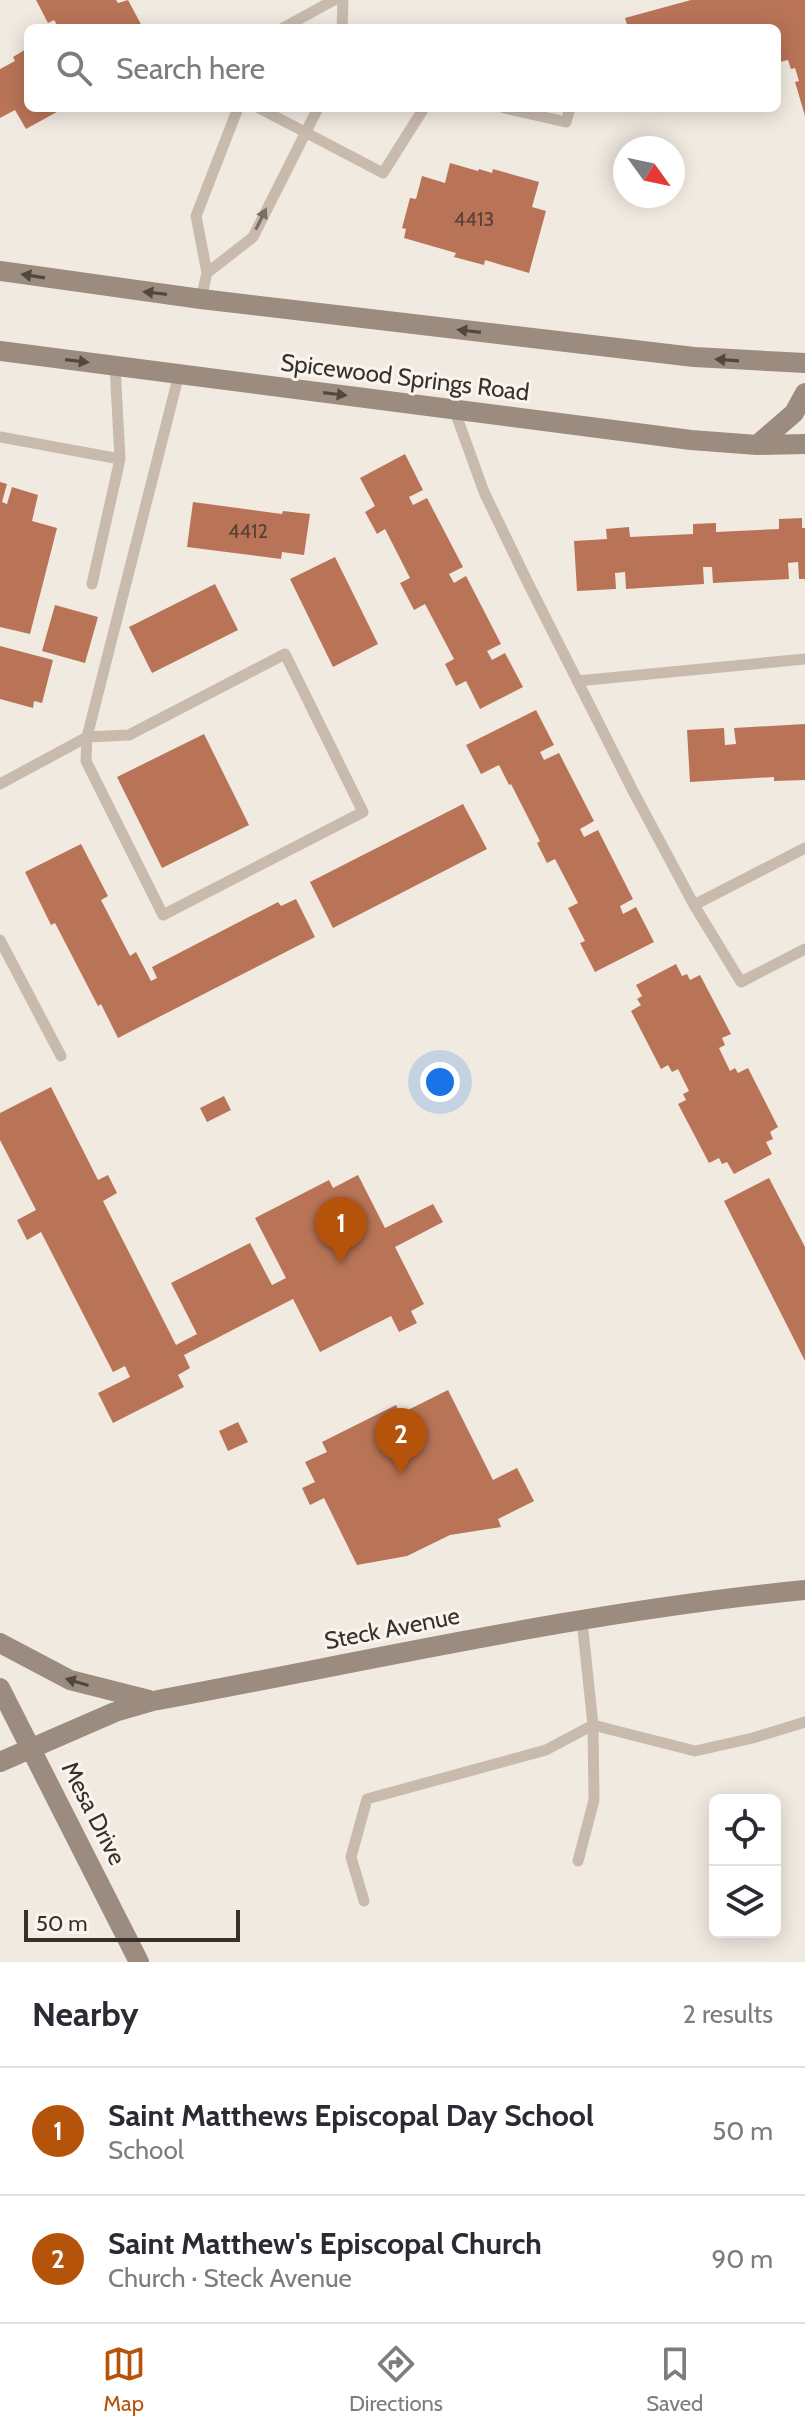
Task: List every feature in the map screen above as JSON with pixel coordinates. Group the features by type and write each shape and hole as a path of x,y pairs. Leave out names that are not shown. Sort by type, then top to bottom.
{"main road":[{"path":"0,271 201,299 694,357 805,363"},
{"name":"Spicewood Springs Road","path":"0,351 691,440 757,445 805,444"},
{"path":"757,445 794,413 805,393"},
{"name":"Steck Avenue","path":"0,1762 115,1712 153,1701 457,1641 724,1598 805,1590"},
{"path":"0,1643 70,1680 153,1701"},
{"name":"Mesa Drive","path":"0,1688 139,1962"}],"lane":[{"path":"290,24 334,0"},
{"path":"342,24 343,0"},
{"path":"201,299 207,273 196,216 236,112"},
{"path":"267,112 383,173 421,112"},
{"path":"207,273 253,237 316,112"},
{"path":"522,112 566,122 569,112"},
{"path":"92,584 120,459 115,366"},
{"path":"0,784 87,737 129,735 285,654 363,812 163,915 86,761 87,737 179,374"},
{"path":"454,409 484,492 577,681 694,905 741,982 805,949"},
{"path":"0,437 120,459"},
{"path":"577,681 805,659"},
{"path":"694,905 805,848"},
{"path":"0,940 61,1056"},
{"path":"578,1861 594,1800 593,1725 582,1621"},
{"path":"364,1901 351,1857 367,1799 546,1750 593,1725 695,1751 805,1722"}],"building":[{"path":"36,0 116,0 118,3 128,0 141,24 56,24 54,20 48,23"},
{"path":"691,0 805,0 805,116 795,82 799,81 795,68 791,69 788,60 781,62 781,24 627,24 625,18"},
{"path":"24,50 24,112 57,112 26,129 15,110 0,118 0,69 15,61 13,57"},
{"path":"450,163 492,173 493,169 539,182 532,207 546,211 529,273 485,260 484,265 454,257 456,253 404,238 406,229 402,228 410,198 416,199 422,176 445,183"},
{"path":"405,454 423,490 409,497 413,505 427,498 463,567 449,574 454,583 466,576 501,644 487,651 492,660 505,653 523,687 480,709 466,681 456,686 445,664 454,659 425,604 414,610 400,583 410,578 385,529 377,534 365,512 375,506 360,478"},
{"path":"0,482 7,484 2,502 7,504 12,487 38,495 32,521 57,528 30,634 0,627"},
{"path":"193,502 282,514 283,511 310,514 304,555 282,552 281,559 187,547"},
{"path":"802,518 802,528 805,528 805,579 799,579 798,562 788,563 789,579 713,583 712,567 703,567 704,584 626,589 625,572 615,573 616,589 577,591 574,541 607,539 606,529 629,527 630,537 693,534 693,524 716,523 716,532 779,529 779,519"},
{"path":"335,557 378,644 333,667 290,579"},
{"path":"215,584 238,630 152,673 129,627"},
{"path":"55,605 98,617 85,663 42,651"},
{"path":"0,646 53,660 42,703 34,701 33,708 0,699"},
{"path":"536,710 554,745 540,752 544,760 559,753 594,821 580,829 584,837 598,830 633,899 620,906 623,914 636,907 654,942 595,972 580,943 585,941 568,908 578,903 555,859 547,863 537,843 540,841 499,765 481,774 466,745"},
{"path":"805,724 805,780 774,781 774,777 690,782 687,730 724,728 725,745 736,744 734,728"},
{"path":"204,734 249,825 162,868 117,777"},
{"path":"463,804 487,849 333,928 310,882"},
{"path":"81,844 108,896 101,900 130,956 136,952 151,981 157,978 152,967 278,902 281,906 296,899 315,937 118,1038 55,923 51,925 25,872"},
{"path":"676,964 682,976 687,974 690,980 700,975 731,1034 722,1038 725,1045 719,1048 730,1071 735,1068 738,1073 748,1068 778,1127 770,1132 773,1139 766,1142 772,1154 734,1174 727,1162 722,1164 719,1158 709,1163 678,1104 686,1100 683,1094 689,1091 678,1069 672,1072 668,1065 661,1069 631,1011 641,1005 637,999 642,996 636,985"},
{"path":"51,1087 98,1180 108,1175 117,1193 103,1201 176,1345 197,1334 171,1283 250,1243 272,1285 286,1278 255,1218 329,1180 333,1188 358,1175 385,1228 433,1204 443,1222 395,1247 424,1304 411,1311 417,1323 399,1332 391,1316 320,1352 293,1299 184,1355 190,1368 178,1375 184,1387 113,1423 98,1393 130,1377 125,1366 113,1372 41,1232 27,1240 17,1220 36,1210 0,1140 0,1113"},
{"path":"224,1096 231,1110 207,1122 200,1108"},
{"path":"769,1178 805,1247 805,1361 724,1201"},
{"path":"448,1390 493,1480 517,1468 534,1501 498,1519 501,1527 450,1535 407,1556 357,1565 324,1498 310,1505 302,1488 315,1482 305,1462 327,1452 322,1442 396,1405 400,1414"},
{"path":"238,1422 248,1442 228,1451 219,1431"}],"place":[{"name":"Saint Matthews Episcopal Day School","path":"341,1263"},
{"name":"Saint Matthew's Episcopal Church","path":"401,1474"}]}
